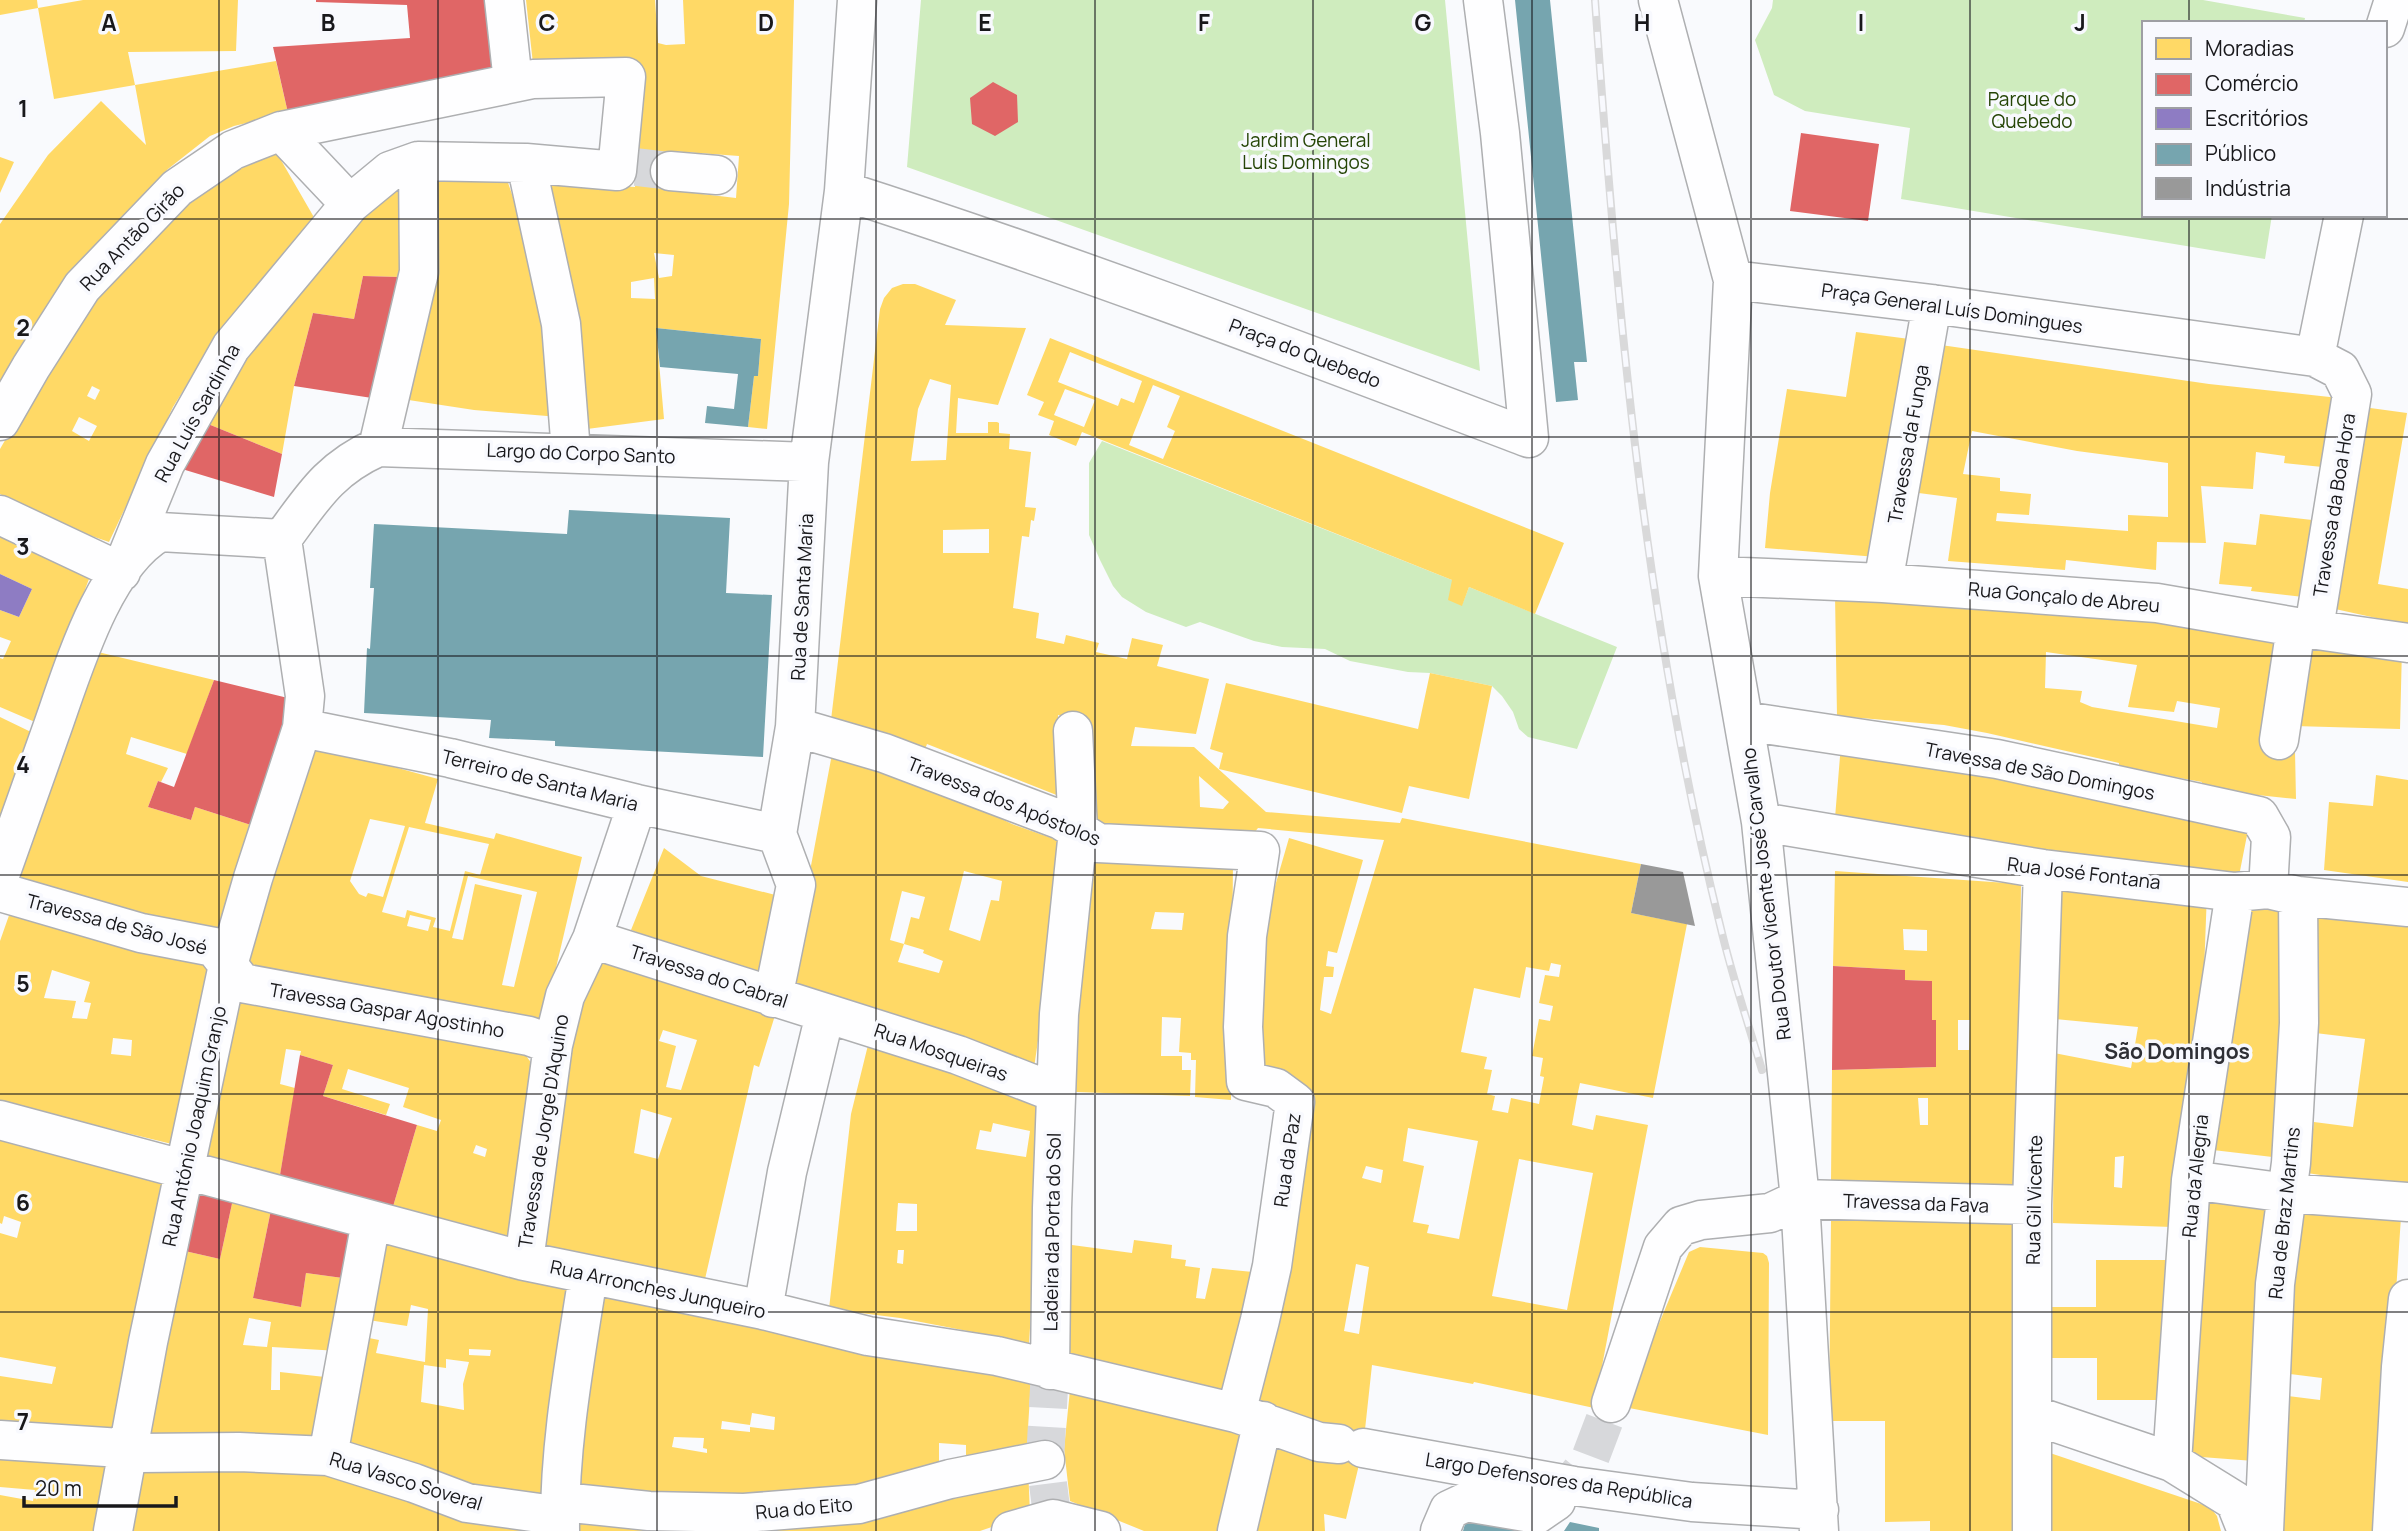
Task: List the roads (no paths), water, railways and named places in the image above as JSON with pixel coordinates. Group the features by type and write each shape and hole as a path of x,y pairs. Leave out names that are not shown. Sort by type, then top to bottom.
{"street":[{"path":"504,0 513,82"},
{"path":"844,191 857,0"},
{"name":"Praça do Quebedo","path":"844,191 1026,251 1529,438 1500,133 1483,0"},
{"path":"1658,0 1733,280"},
{"path":"2387,21 2394,0"},
{"name":"Rua Antão Girão","path":"0,421 82,287 177,188 233,150 281,131 513,82 533,79 626,77 641,168"},
{"path":"281,131 351,204"},
{"path":"0,875 82,646 101,602 146,540 160,531 282,539 327,479 367,452 419,272 418,161 526,163 617,171 641,168 717,175"},
{"name":"Rua Luís Sardinha","path":"121,572 165,464 231,346 351,204 390,171 418,161"},
{"path":"526,163 561,324 571,453"},
{"name":"Rua de Santa Maria","path":"773,998 796,885 777,834 795,727 809,462 844,191"},
{"path":"2315,357 2344,217"},
{"name":"Praça General Luís Domingues","path":"1733,280 1932,304 2315,357"},
{"name":"Rua Doutor Vicente José Carvalho","path":"1733,280 1718,576 1761,822 1800,1199 1819,1520"},
{"name":"Travessa da Funga","path":"1884,583 1932,304"},
{"name":"Travessa da Boa Hora","path":"2279,740 2305,628 2352,394 2340,370 2315,357"},
{"name":"Largo do Corpo Santo","path":"367,452 571,453 809,462"},
{"path":"0,515 121,572"},
{"name":"Rua António Joaquim Granjo","path":"113,1531 148,1342 228,965 302,728 305,696 282,539"},
{"name":"Rua Gonçalo de Abreu","path":"1718,576 1884,583 2157,603 2408,643"},
{"name":"Travessa de São Domingos","path":"1744,721 1997,759 2259,816 2271,837 2267,892"},
{"name":"Travessa dos Apóstolos","path":"795,727 884,753 1061,820 1098,843 1260,851"},
{"name":"Terreiro de Santa Maria","path":"302,728 450,758 637,804 777,834"},
{"name":"Ladeira da Porta do Sol","path":"1050,1370 1059,1014 1078,831 1073,731"},
{"name":"Travessa de Jorge D'Aquino","path":"524,1261 553,1045 565,996 592,939 637,804"},
{"name":"Rua José Fontana","path":"1761,822 2043,869 2408,907"},
{"name":"Rua da Paz","path":"1249,1417 1260,1320 1272,1266 1295,1102 1276,1088 1247,1081 1243,1027 1247,936 1260,851"},
{"name":"Rua Gil Vicente","path":"2032,1531 2032,1205 2043,869"},
{"name":"Travessa de São José","path":"0,892 141,933 214,947 228,965"},
{"name":"Rua da Alegria","path":"2172,1462 2191,1180 2267,892"},
{"name":"Rua de Braz Martins","path":"2264,1531 2275,1284 2291,1163 2299,1023 2267,892"},
{"name":"Travessa do Cabral","path":"592,939 825,1014"},
{"name":"Travessa Gaspar Agostinho","path":"228,965 242,983 529,1036 553,1045"},
{"path":"764,1310 787,1172 825,1014"},
{"name":"Rua Mosqueiras","path":"825,1014 958,1055 1056,1093"},
{"name":"Rua Arronches Junqueiro","path":"0,1120 524,1261 764,1310 868,1336 997,1356 1249,1417 1340,1445"},
{"path":"2191,1180 2287,1193 2408,1202"},
{"path":"1611,1403 1663,1247 1681,1226 1701,1220 1770,1213 1800,1199"},
{"name":"Travessa da Fava","path":"1800,1199 2032,1205"},
{"path":"328,1456 371,1221"},
{"path":"559,1520 569,1395 588,1276"},
{"path":"2392,1531 2401,1367 2408,1299"},
{"path":"2034,1415 2172,1462 2235,1501 2247,1531"},
{"path":"1237,1531 1249,1417"},
{"name":"Rua Vasco Soveral","path":"0,1440 121,1448 129,1452 239,1452 328,1456 467,1503 547,1514 559,1520"},
{"name":"Largo Defensores da República","path":"1340,1445 1516,1477 1819,1520"},
{"name":"Rua do Eito","path":"559,1520 572,1503 649,1511 744,1513 859,1504 950,1479 1045,1460"},
{"path":"1440,1531 1449,1510 1466,1502 1537,1514 1556,1501"},
{"path":"1011,1531 1053,1519 1101,1531"}],"tunnel":[{"path":"636,167 670,171"},
{"path":"1050,1370 1045,1460 1054,1531"},
{"path":"1556,1501 1589,1461 1611,1403"}],"railway":[{"path":"1595,0 1624,351 1672,699 1725,947 1762,1070"}],"district":[{"name":"São Domingos","path":"2177,1051"}],"park label":[{"name":"Parque do Quebedo","path":"2032,110"},
{"name":"Jardim General Luís Domingos","path":"1306,151"}]}
